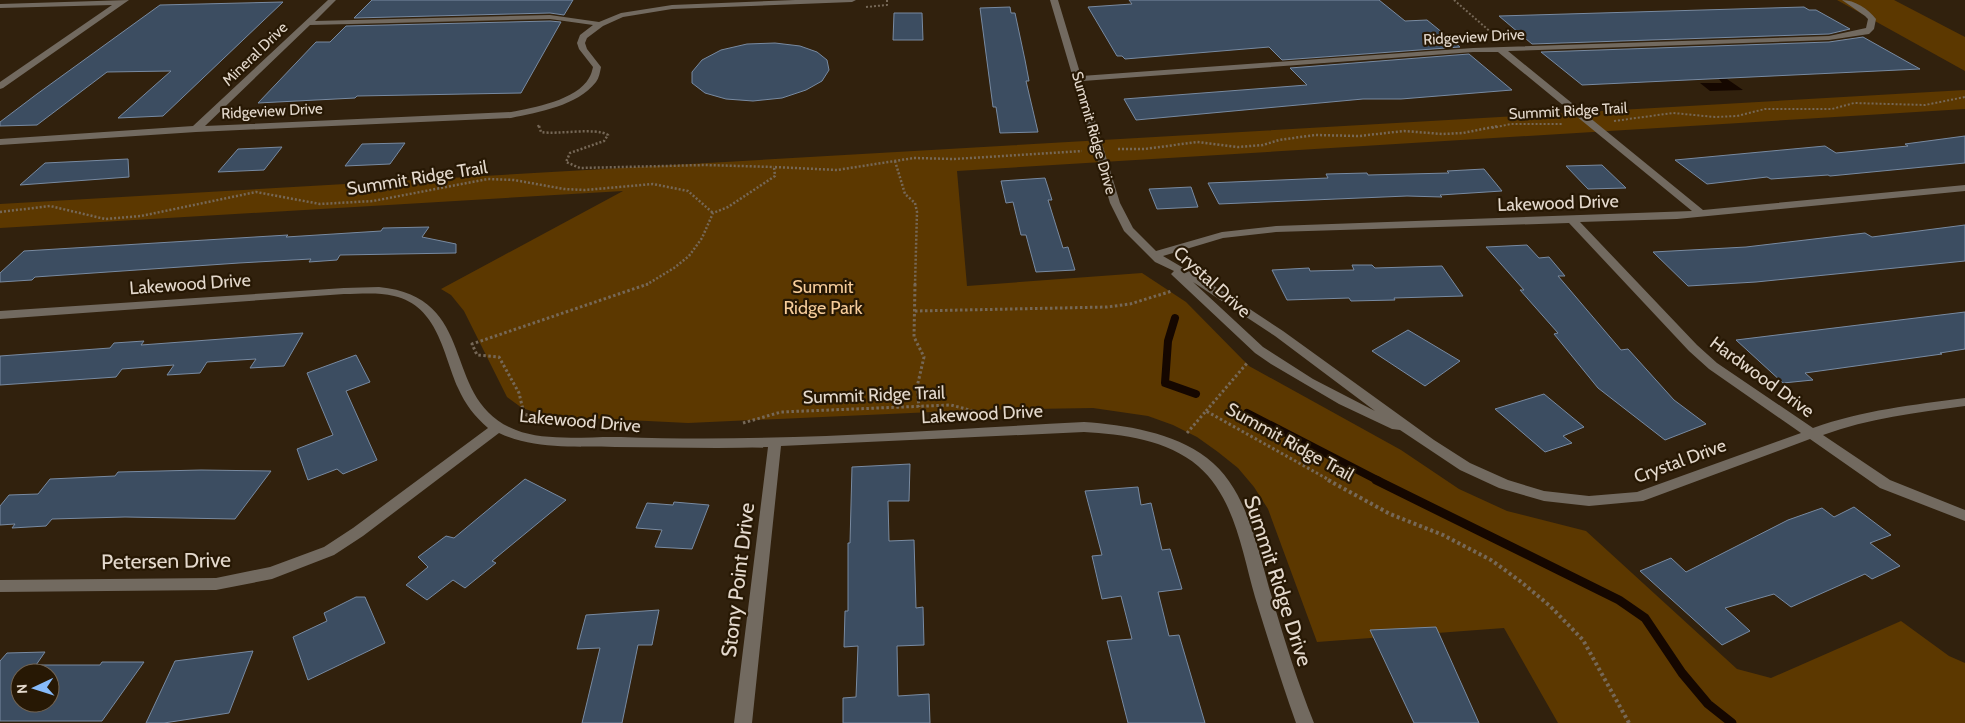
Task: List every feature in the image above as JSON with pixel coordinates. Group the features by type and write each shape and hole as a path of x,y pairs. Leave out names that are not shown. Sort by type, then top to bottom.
{"street":[{"name":"Mineral Drive","path":"196,128 332,0"},
{"path":"308,23 550,17 600,24 621,15 654,9 852,0"},
{"name":"Summit Ridge Drive","path":"1054,0 1120,216 1128,229 1154,255"},
{"name":"Ridgeview Drive","path":"1078,79 1504,49 1829,38 1858,35 1870,29 1872,19 1868,14 1846,0"},
{"path":"0,6 122,2"},
{"path":"0,86 122,2"},
{"name":"Ridgeview Drive","path":"0,142 196,128 492,117 544,108 576,95 593,80 597,67 583,49 581,43 588,31 600,24"},
{"path":"1504,49 1701,214"},
{"name":"Lakewood Drive","path":"1154,255 1222,235 1276,229 1573,221 1701,214 1965,188"},
{"name":"Hardwood Drive","path":"1573,221 1693,348 1713,366 1810,434 1886,484 1965,516"},
{"name":"Crystal Drive","path":"1154,255 1213,306 1258,350 1327,393 1415,435"},
{"name":"Crystal Drive","path":"1154,255 1198,279 1298,346 1415,435 1465,467 1518,491 1550,498 1612,501 1638,497 1849,420 1883,413 1965,402"},
{"name":"Lakewood Drive","path":"0,315 344,291 368,290 402,294 426,307 437,322 469,400 480,416 497,428 514,435 537,438 670,445 775,442 1084,427 1174,438"},
{"name":"Petersen Drive","path":"0,586 216,584 244,580 280,570 328,551 358,532 497,428"},
{"name":"Summit Ridge Drive","path":"1174,438 1194,458 1213,472 1228,494 1242,528 1288,680 1305,723"},
{"name":"Stony Point Drive","path":"743,723 775,442"}],"path":[{"path":"858,7 887,5 887,0"},
{"path":"1454,0 1504,49"},
{"name":"Summit Ridge Trail","path":"544,122 538,125 542,132 554,135 588,131 605,132 608,135 604,141 570,153 566,162 580,168 705,165 837,170 914,158 954,159 1145,149 1170,144 1197,142 1238,147 1263,145 1279,140 1315,135 1358,136 1404,131 1456,134 1511,124 1632,120 1673,113 1715,117 1737,116 1765,109 1832,108 1854,103 1925,105 1965,96"},
{"path":"895,161 905,194 914,203 917,212 914,337 924,357 917,388 919,406"},
{"path":"579,422 543,420 524,414 519,393 499,357 477,354 472,344 642,287 663,276 681,264 699,243 713,213 728,207 775,176 774,167"},
{"name":"Summit Ridge Trail","path":"0,212 22,207 50,206 105,218 140,216 234,195 256,192 320,204 373,202 488,179 514,180 564,189 585,190 653,184 688,191 713,213"},
{"path":"914,311 1107,307 1130,304 1177,289"},
{"path":"1206,411 1258,350"},
{"name":"Summit Ridge Trail","path":"734,426 781,412 951,405 986,414"},
{"name":"Summit Ridge Trail","path":"1174,438 1186,434 1206,411 1390,514 1443,535 1491,560 1550,606 1583,640 1629,723"}],"green space":[{"path":"1837,0 1894,0 1965,37 1965,71"},
{"name":"Summit Ridge Park","path":"1965,90 1965,109 957,171 967,286 1142,273 1186,302 1249,366 1401,450 1459,489 1507,511 1586,531 1737,669 1771,678 1901,621 1949,656 1965,663 1965,723 1558,723 1504,628 1317,642 1268,509 1254,487 1238,468 1197,437 1173,425 1148,416 1093,408 977,410 688,423 547,416 522,408 507,397 464,311 451,295 441,289 623,191 0,228 0,204"}],"shaded area":[{"path":"1719,79 1727,79 1743,90 1710,91 1700,83 1722,83"}],"building":[{"path":"372,0 573,0 564,15 550,13 354,18"},
{"path":"1129,0 1379,0 1405,21 1427,20 1460,47 1282,60 1269,47 1125,59 1122,56 1117,56 1088,7 1132,4"},
{"path":"283,2 163,116 118,118 171,71 107,72 37,125 0,126 0,122 37,94 160,5"},
{"path":"1010,7 1011,13 1015,13 1029,81 1026,81 1038,132 1000,133 996,107 993,107 980,8"},
{"path":"1804,7 1809,10 1816,10 1850,29 1829,34 1532,44 1499,16"},
{"path":"894,13 922,13 923,40 893,40"},
{"path":"561,22 521,93 357,96 355,98 258,103 316,42 330,42 346,26"},
{"path":"1863,37 1920,69 1582,85 1541,52 1829,42"},
{"path":"775,43 800,46 817,52 827,60 829,70 822,81 806,90 782,98 753,101 726,99 705,93 692,83 692,72 702,60 721,50 747,44"},
{"path":"1469,54 1512,90 1401,99 1363,99 1136,120 1124,99 1307,85 1290,68"},
{"path":"1965,136 1965,163 1830,176 1771,179 1767,177 1707,184 1675,160 1825,146 1836,153 1908,146 1905,144"},
{"path":"405,143 390,164 345,166 362,144"},
{"path":"282,147 264,170 218,172 238,149"},
{"path":"128,159 129,177 20,185 45,163"},
{"path":"1602,165 1626,188 1588,189 1566,166"},
{"path":"1484,169 1502,191 1440,195 1442,197 1407,196 1219,204 1208,183 1328,178 1326,174 1449,173 1447,171"},
{"path":"1045,178 1052,200 1048,200 1063,248 1068,247 1075,270 1036,272 1026,235 1021,235 1013,202 1006,203 1001,181"},
{"path":"1191,187 1198,207 1157,209 1149,189"},
{"path":"1965,225 1965,261 1756,282 1688,286 1653,252 1746,247 1865,233 1872,237"},
{"path":"429,227 422,237 456,244 456,253 340,255 337,260 309,262 311,259 239,263 35,277 32,280 0,282 0,273 24,251 381,231 383,228"},
{"path":"1527,245 1539,258 1549,257 1565,276 1558,276 1621,350 1628,349 1674,400 1706,424 1665,440 1598,388 1554,334 1558,333 1520,290 1524,290 1486,247"},
{"path":"1352,265 1372,265 1375,268 1442,266 1463,296 1351,301 1349,298 1287,300 1272,270 1309,268 1310,271 1354,270"},
{"path":"1965,312 1965,349 1940,353 1942,354 1805,373 1813,380 1783,383 1736,340"},
{"path":"1408,330 1460,361 1425,386 1372,351"},
{"path":"303,333 284,366 250,368 256,359 207,362 200,373 167,375 174,365 122,369 116,377 0,385 0,356 110,348 114,343 144,341 141,345"},
{"path":"356,355 370,382 346,391 377,460 343,474 337,469 308,480 297,449 333,435 307,373"},
{"path":"1544,394 1584,427 1563,436 1572,443 1545,452 1495,409"},
{"path":"910,464 909,501 888,501 889,541 914,540 916,608 923,607 924,645 897,646 898,696 929,694 930,723 843,723 843,698 856,697 858,646 844,647 845,611 848,611 848,543 850,543 852,467"},
{"path":"271,471 235,519 125,517 52,519 46,526 12,528 15,524 0,525 0,506 9,495 38,494 50,479 115,476 118,472"},
{"path":"525,479 566,500 492,561 496,563 465,588 453,580 427,600 406,585 428,567 418,557 446,536 454,538"},
{"path":"1138,487 1141,505 1151,503 1162,550 1170,549 1182,589 1158,592 1169,636 1179,635 1205,723 1128,723 1107,641 1132,639 1121,596 1102,599 1092,556 1102,555 1085,491"},
{"path":"674,502 709,505 692,549 655,547 662,530 636,528 647,503 673,505"},
{"path":"1854,507 1891,535 1870,543 1900,566 1872,579 1865,574 1791,607 1774,594 1725,608 1750,631 1722,645 1640,571 1671,558 1686,572 1788,520 1822,508 1834,517"},
{"path":"356,597 365,597 385,643 308,680 293,637 327,621 324,613"},
{"path":"659,610 652,645 638,645 622,723 582,723 600,648 577,649 586,615"},
{"path":"1436,627 1479,723 1414,723 1370,630"},
{"path":"253,651 229,713 164,723 146,723 175,661"},
{"path":"45,652 37,663 10,663 10,713 60,713 60,665 144,662 102,721 0,721 0,661 7,653"}],"waterway":[{"path":"1175,318 1168,341 1165,383 1196,394"},
{"path":"1247,413 1379,481"},
{"path":"1376,480 1619,600 1645,618 1682,673 1708,704 1732,723"}]}
